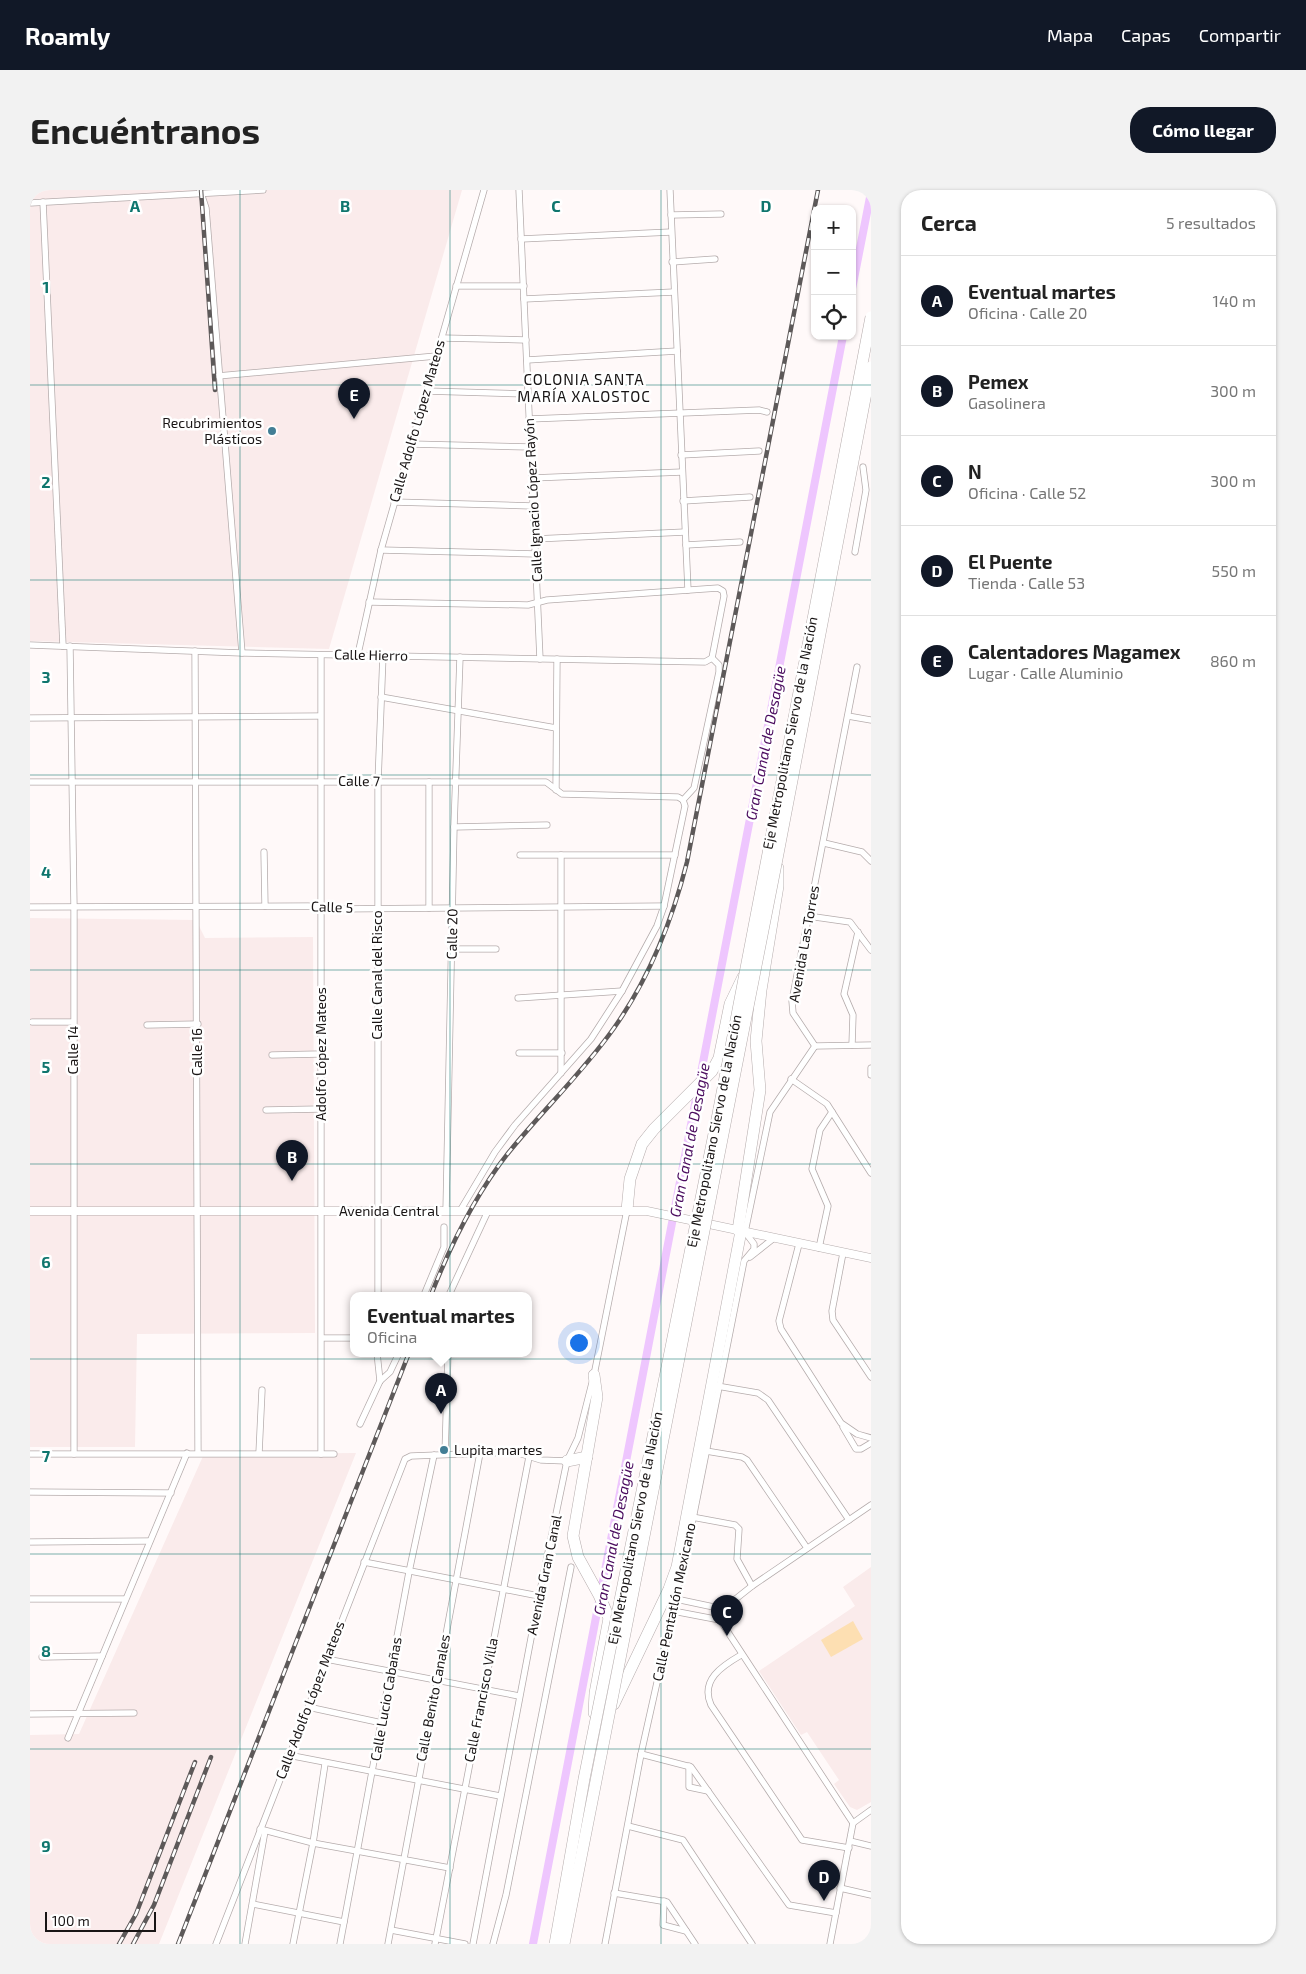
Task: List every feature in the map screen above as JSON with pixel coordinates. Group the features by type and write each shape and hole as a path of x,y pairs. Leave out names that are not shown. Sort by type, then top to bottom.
{"highway":[{"name":"Eje Metropolitano Siervo de la Nación","path":"554,1944 745,973 871,317"},
{"name":"Eje Metropolitano Siervo de la Nación","path":"564,1944 777,859 871,367"},
{"path":"610,1712 669,1589 683,1537 742,1231 760,1090 756,1041 761,990 778,886 777,859"},
{"path":"627,1210 630,1179 642,1144 654,1129 712,1071 719,1058 730,1004 745,973"},
{"path":"592,1744 595,1693 609,1618 599,1595 578,1557 573,1536 597,1397 594,1375"},
{"path":"567,1461 587,1457"}],"street":[{"path":"30,203 200,192 263,190"},
{"name":"Calle Adolfo López Mateos","path":"358,654 381,550 394,502 484,190"},
{"name":"Calle Ignacio López Rayón","path":"519,190 540,659"},
{"path":"670,190 688,590"},
{"path":"200,192 206,208 218,376 242,653"},
{"path":"43,202 63,646"},
{"path":"671,215 721,214"},
{"path":"522,239 672,232"},
{"path":"672,262 715,259"},
{"path":"456,286 524,286"},
{"path":"524,299 674,292"},
{"path":"442,338 526,340"},
{"path":"527,360 677,351"},
{"path":"218,376 436,356"},
{"path":"426,391 528,394"},
{"path":"529,419 680,412 759,410 767,412"},
{"path":"411,444 531,447"},
{"path":"682,455 759,451"},
{"path":"855,552 868,491 863,467"},
{"path":"532,478 682,472"},
{"path":"683,501 750,497"},
{"path":"394,502 533,506"},
{"path":"535,539 685,532"},
{"path":"686,545 740,542"},
{"path":"381,550 536,554"},
{"path":"369,602 528,605 538,602 718,588 723,591 724,596 712,658 719,665 719,672 694,788 682,800 685,806 664,906 657,926 622,991 591,1039 515,1125 495,1152 460,1211"},
{"name":"Calle Hierro","path":"30,645 321,655 358,654 705,662 712,658"},
{"name":"Calle 14","path":"70,646 74,907 74,1454"},
{"name":"Calle 16","path":"195,651 194,783 198,1024 198,1453"},
{"name":"Adolfo López Mateos","path":"321,655 322,1454"},
{"name":"Calle Canal del Risco","path":"378,1292 377,908 378,782 383,656"},
{"name":"Calle 20","path":"446,1211 452,907 460,657"},
{"path":"556,790 557,659"},
{"name":"Avenida Las Torres","path":"815,1046 793,1013 791,1004 857,667"},
{"path":"381,697 556,728"},
{"path":"30,718 320,716"},
{"path":"848,716 871,720"},
{"name":"Calle 7","path":"30,782 546,782 562,794 678,797 682,800"},
{"path":"429,782 429,908"},
{"path":"454,828 547,825"},
{"path":"824,843 862,852 871,861"},
{"path":"264,852 265,906"},
{"path":"520,855 675,854"},
{"path":"560,855 562,1074"},
{"name":"Calle 5","path":"30,907 265,906 429,908 664,906"},
{"path":"808,916 850,922 871,950"},
{"path":"852,1045 853,1015 844,994 858,932"},
{"path":"452,949 496,949"},
{"path":"518,998 622,991"},
{"path":"32,1022 73,1022"},
{"path":"147,1025 198,1024"},
{"path":"742,1231 770,1112 791,1079 815,1046 871,1045"},
{"path":"519,1053 562,1053"},
{"path":"272,1055 320,1054"},
{"path":"871,1068 871,1075"},
{"path":"791,1079 820,1098 832,1112 871,1173"},
{"path":"266,1110 321,1109"},
{"path":"819,1248 828,1206 812,1169 820,1130 832,1112"},
{"name":"Avenida Central","path":"30,1211 627,1210 662,1214 871,1258"},
{"name":"Avenida Gran Canal","path":"473,1944 519,1696 567,1461 578,1438 594,1375 627,1210"},
{"path":"450,1292 488,1211"},
{"path":"425,1292 444,1247 444,1227"},
{"name":"Calle Pentatlón Mexicano","path":"605,1944 641,1754 676,1600 717,1386 744,1261 754,1249 754,1244 742,1231"},
{"path":"744,1261 774,1238"},
{"path":"799,1244 780,1324 784,1336 856,1449 861,1449 871,1442"},
{"path":"844,1253 832,1312 833,1320 871,1377"},
{"path":"322,1338 350,1338"},
{"path":"378,1357 380,1381"},
{"path":"360,1424 380,1381 390,1372 397,1357"},
{"path":"445,1454 448,1357"},
{"path":"717,1386 758,1394 768,1400 848,1520"},
{"path":"259,1453 262,1390"},
{"path":"841,1424 857,1434 871,1438"},
{"path":"706,1451 742,1457 747,1460 807,1548"},
{"path":"434,1455 515,1452 541,1460 567,1461"},
{"name":"Calle Benito Canales","path":"388,1944 480,1453"},
{"path":"30,1454 334,1454"},
{"path":"68,1738 149,1542 188,1454"},
{"name":"Calle Adolfo López Mateos","path":"216,1944 262,1830 288,1755 406,1458 434,1455"},
{"name":"Calle Lucio Cabañas","path":"340,1944 409,1572 434,1455"},
{"name":"Calle Francisco Villa","path":"436,1942 528,1456"},
{"path":"30,1492 171,1493"},
{"path":"830,1944 849,1848 852,1823 741,1656 720,1620 723,1609 752,1586 871,1505"},
{"path":"692,1517 738,1527 740,1534 737,1559 752,1586"},
{"path":"30,1542 149,1542"},
{"path":"364,1562 539,1596"},
{"path":"493,1944 506,1895 570,1567"},
{"path":"30,1599 125,1599"},
{"path":"676,1600 723,1609"},
{"path":"673,1611 720,1620"},
{"path":"42,1657 102,1656"},
{"path":"741,1656 715,1673 708,1691 710,1705 802,1840 849,1848"},
{"path":"326,1659 519,1696"},
{"path":"308,1708 382,1722"},
{"path":"30,1714 134,1713"},
{"path":"641,1754 689,1766 784,1901 796,1908 836,1913"},
{"path":"288,1755 325,1764 500,1796"},
{"path":"293,1944 313,1842 325,1764"},
{"path":"689,1766 689,1787 708,1791"},
{"path":"852,1823 871,1810"},
{"path":"628,1826 683,1840 752,1944"},
{"path":"245,1944 253,1904 262,1830 313,1842 450,1868"},
{"path":"850,1841 871,1846"},
{"path":"840,1888 871,1895"},
{"path":"614,1893 664,1901 669,1905 694,1944"},
{"path":"664,1901 663,1925 686,1931"},
{"path":"253,1904 344,1922"},
{"path":"391,1930 436,1942 464,1944"}],"shaded area":[{"path":"30,190 462,190 329,649 30,641"},
{"path":"30,918 196,920 205,938 313,937 315,1333 137,1334 135,1447 30,1447"},
{"path":"356,1453 159,1944 30,1944 30,1735 79,1734 204,1454"},
{"path":"871,1567 871,1802 857,1810 850,1807 834,1784 839,1780 807,1732 801,1735 759,1671 855,1606 843,1587"},
{"path":"853,1621 863,1639 831,1657 821,1640"}],"waterway":[{"name":"Gran Canal de Desagüe","path":"856,269 871,192"},
{"name":"Gran Canal de Desagüe","path":"533,1944 842,340"}],"railway":[{"path":"201,190 215,390"},
{"path":"432,1292 465,1220 485,1185 522,1136 589,1060 614,1028 649,969 667,927 687,862 818,190"},
{"path":"178,1944 407,1357"},
{"path":"133,1944 154,1905 211,1757"},
{"path":"119,1944 136,1914 195,1762"}],"place":[{"name":"Calentadores Magamex","path":"354,419"},
{"name":"Recubrimientos Plásticos","path":"272,431"},
{"name":"Pemex","path":"292,1181"},
{"name":"Eventual martes","path":"441,1414"},
{"name":"Lupita martes","path":"444,1450"},
{"name":"N","path":"727,1636"},
{"name":"El Puente","path":"824,1901"}],"district":[{"name":"COLONIA SANTA MARÍA XALOSTOC","path":"584,388"}]}
